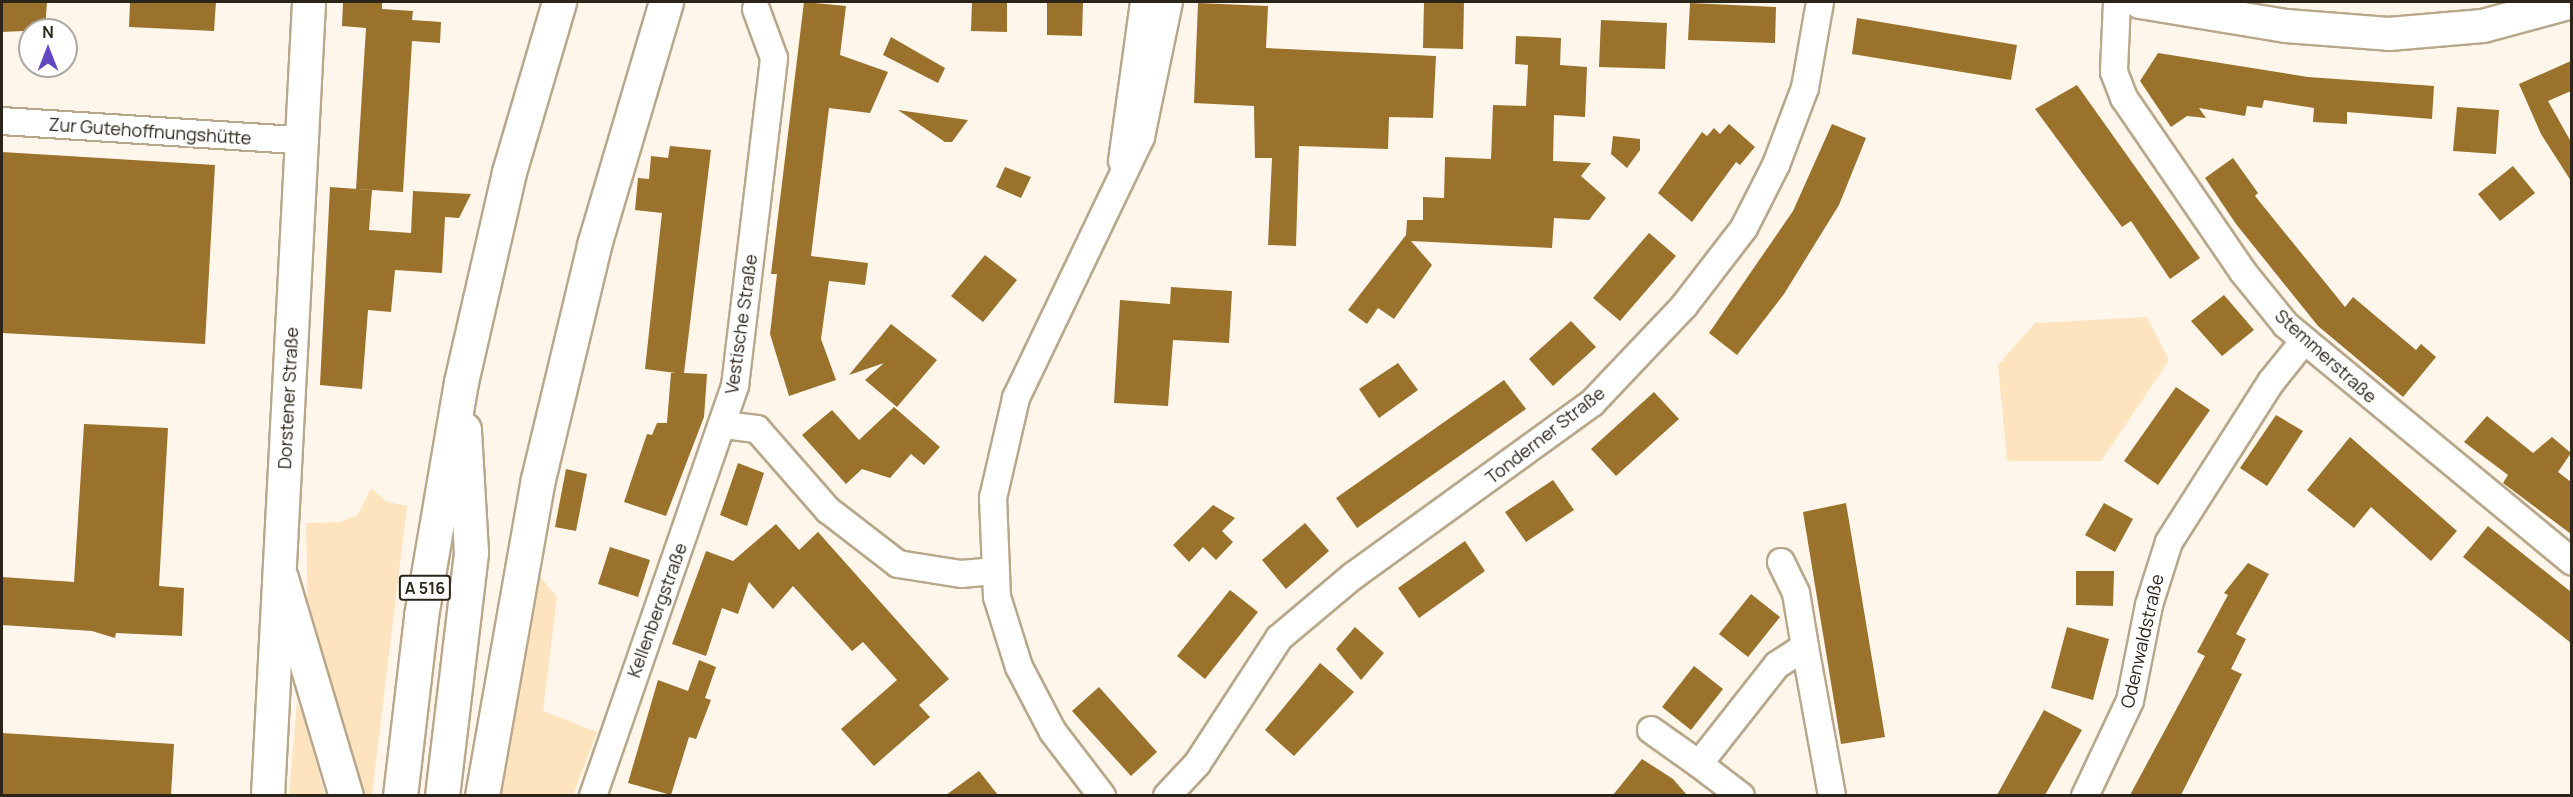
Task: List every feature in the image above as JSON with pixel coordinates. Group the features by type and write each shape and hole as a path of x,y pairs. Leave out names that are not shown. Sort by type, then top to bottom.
{"highway":[{"name":"A 516","path":"400,795 421,616 461,382 509,172 559,2"},
{"path":"482,795 538,479 594,245 666,2"},
{"name":"A 516","path":"442,795 471,552 461,382"},
{"path":"281,578 299,652 346,795"}],"main road":[{"name":"Dorstener Straße","path":"268,795 281,578 299,140 309,2"},
{"path":"2140,2 2286,26 2389,34 2483,26 2571,2"}],"street":[{"path":"1121,171 1144,2"},
{"path":"1102,795 1053,732 1019,667 994,572 993,498 1015,400 1121,171 1141,137 1169,2"},
{"name":"Tonderner Straße","path":"1167,795 1197,764 1279,638 1334,590 1592,403 1684,306 1744,228 1776,165 1804,88 1820,2"},
{"name":"Stemmerstraße","path":"2117,2 2114,72 2124,98 2215,235 2304,341 2571,562"},
{"name":"Vestische Straße","path":"724,425 735,386 774,58 756,9"},
{"name":"Zur Gutehoffnungshütte","path":"2,121 299,140"},
{"name":"Odenwaldstraße","path":"2085,795 2130,700 2149,605 2169,542 2271,382 2304,341"},
{"path":"724,425 757,429 828,510 898,564 961,574 994,572"},
{"name":"Kellenbergstraße","path":"593,795 724,425"},
{"path":"1781,562 1796,593 1832,795"},
{"path":"1700,764 1777,665 1805,647"},
{"path":"1651,730 1741,795"}],"shaded area":[{"path":"2147,317 2169,360 2101,461 2007,461 1998,365 2035,323"},
{"path":"371,488 387,502 407,506 372,795 353,795 308,621 306,523 340,522 358,515"},
{"path":"538,574 557,597 543,711 597,732 573,795 498,796"},
{"path":"297,702 304,718 325,795 289,795"}],"building":[{"path":"2,2 47,2 46,18 18,18 18,31 2,32"},
{"path":"130,2 216,2 214,31 129,27"},
{"path":"343,2 382,2 382,9 413,11 412,20 441,22 440,43 412,41 403,192 356,189 366,28 342,26"},
{"path":"804,2 846,6 840,55 888,72 870,113 829,108 811,256 868,263 865,285 829,281 821,339 836,380 789,396 770,334 777,274 771,274"},
{"path":"972,2 1007,2 1007,32 971,31"},
{"path":"1047,2 1083,2 1082,36 1047,35"},
{"path":"1424,2 1464,2 1463,49 1423,48"},
{"path":"1198,3 1268,6 1266,48 1436,56 1433,118 1389,117 1388,149 1299,146 1296,246 1268,245 1272,158 1255,158 1254,106 1194,103"},
{"path":"1690,3 1776,7 1775,43 1688,40"},
{"path":"1857,18 2017,45 2011,80 1852,54"},
{"path":"1601,20 1667,23 1665,69 1599,67"},
{"path":"1516,36 1561,38 1560,65 1587,67 1585,117 1554,115 1553,161 1591,163 1581,176 1606,198 1589,220 1554,218 1552,248 1411,241 1432,265 1394,319 1378,308 1367,324 1348,310 1406,235 1407,220 1423,220 1423,197 1444,198 1445,157 1491,159 1493,105 1526,106 1528,65 1515,64"},
{"path":"891,37 945,68 938,83 883,55"},
{"path":"2158,53 2308,77 2434,86 2432,119 2347,112 2347,124 2313,122 2314,108 2264,100 2262,108 2247,106 2245,116 2199,108 2206,118 2187,116 2171,127 2140,81"},
{"path":"2571,61 2571,91 2548,101 2571,142 2571,181 2541,134 2519,84"},
{"path":"2077,85 2200,258 2170,279 2131,221 2122,227 2035,109"},
{"path":"2457,107 2499,110 2496,154 2453,151"},
{"path":"898,110 968,120 952,142 945,142"},
{"path":"1729,124 1755,147 1740,165 1736,162 1692,222 1658,193 1702,132 1707,136 1714,128 1720,134"},
{"path":"1832,124 1866,138 1839,205 1784,294 1737,355 1709,333 1793,211"},
{"path":"1613,136 1640,139 1640,150 1627,168 1611,154"},
{"path":"670,146 711,150 684,373 707,374 704,417 666,516 624,502 647,434 652,435 657,423 667,423 671,373 676,373 645,369 662,213 635,210 638,178 649,179 651,156 668,158"},
{"path":"2,152 215,165 205,344 2,333"},
{"path":"2233,158 2258,193 2255,196 2345,307 2353,297 2416,350 2421,344 2436,357 2403,397 2318,326 2236,224 2205,178"},
{"path":"2513,166 2535,193 2500,221 2478,194"},
{"path":"1005,167 1031,177 1021,198 996,187"},
{"path":"330,187 372,190 369,230 411,233 413,191 471,194 459,218 445,217 442,273 395,270 391,312 368,310 362,389 320,385"},
{"path":"1649,233 1676,256 1620,321 1593,298"},
{"path":"985,255 1017,280 983,322 951,296"},
{"path":"1171,287 1232,291 1229,343 1173,340 1168,406 1114,403 1120,300 1170,304"},
{"path":"2224,295 2254,330 2222,356 2191,321"},
{"path":"1571,321 1596,347 1553,386 1529,359"},
{"path":"891,324 937,360 897,407 865,380 884,363 849,375"},
{"path":"1398,363 1418,390 1379,418 1359,389"},
{"path":"1504,380 1526,409 1357,528 1336,498"},
{"path":"2176,387 2210,410 2158,485 2124,461"},
{"path":"1654,392 1679,419 1616,476 1591,449"},
{"path":"894,407 940,447 924,465 911,454 890,478 862,469 846,484 802,435 832,410 859,440"},
{"path":"2276,415 2303,431 2267,486 2240,468"},
{"path":"2487,416 2533,453 2552,437 2571,453 2558,472 2571,482 2571,534 2503,483 2508,475 2464,442"},
{"path":"84,424 168,428 159,586 184,588 182,636 116,633 115,638 92,631 2,625 2,577 74,582"},
{"path":"2350,437 2457,531 2431,561 2371,507 2354,528 2307,490"},
{"path":"738,463 764,473 747,526 720,515"},
{"path":"566,469 587,474 576,531 555,527"},
{"path":"1553,480 1574,510 1526,542 1505,512"},
{"path":"1846,503 1885,737 1841,744 1803,512"},
{"path":"2104,503 2133,519 2115,552 2085,535"},
{"path":"1213,505 1235,518 1222,531 1233,542 1216,560 1203,547 1189,562 1173,545"},
{"path":"1305,523 1329,551 1286,589 1262,560"},
{"path":"776,524 799,550 818,532 949,679 919,705 930,717 874,766 841,729 897,680 863,642 852,651 793,586 773,609 749,582 738,614 722,608 706,656 672,644 706,551 733,561"},
{"path":"2488,526 2571,592 2571,643 2463,557"},
{"path":"1465,541 1485,571 1419,618 1398,588"},
{"path":"610,547 650,560 638,597 598,584"},
{"path":"2248,563 2269,574 2236,634 2246,639 2231,669 2242,674 2181,795 2130,795 2205,656 2197,652 2228,595 2224,593"},
{"path":"2076,571 2114,571 2113,606 2076,605"},
{"path":"1230,590 1258,612 1205,679 1177,656"},
{"path":"1751,594 1780,617 1748,657 1719,634"},
{"path":"1355,627 1384,653 1361,680 1336,649"},
{"path":"2067,627 2109,639 2093,700 2051,688"},
{"path":"699,660 716,667 705,698 711,700 696,739 689,737 671,795 628,783 658,680 688,691"},
{"path":"1320,663 1354,692 1294,756 1265,730"},
{"path":"1694,666 1723,689 1691,730 1662,707"},
{"path":"1099,687 1157,752 1131,776 1072,711"},
{"path":"2044,710 2082,730 2045,795 1997,795"},
{"path":"2,733 174,744 171,795 2,795"},
{"path":"1642,759 1673,779 1687,795 1613,795"},
{"path":"979,771 998,795 946,795"}]}
